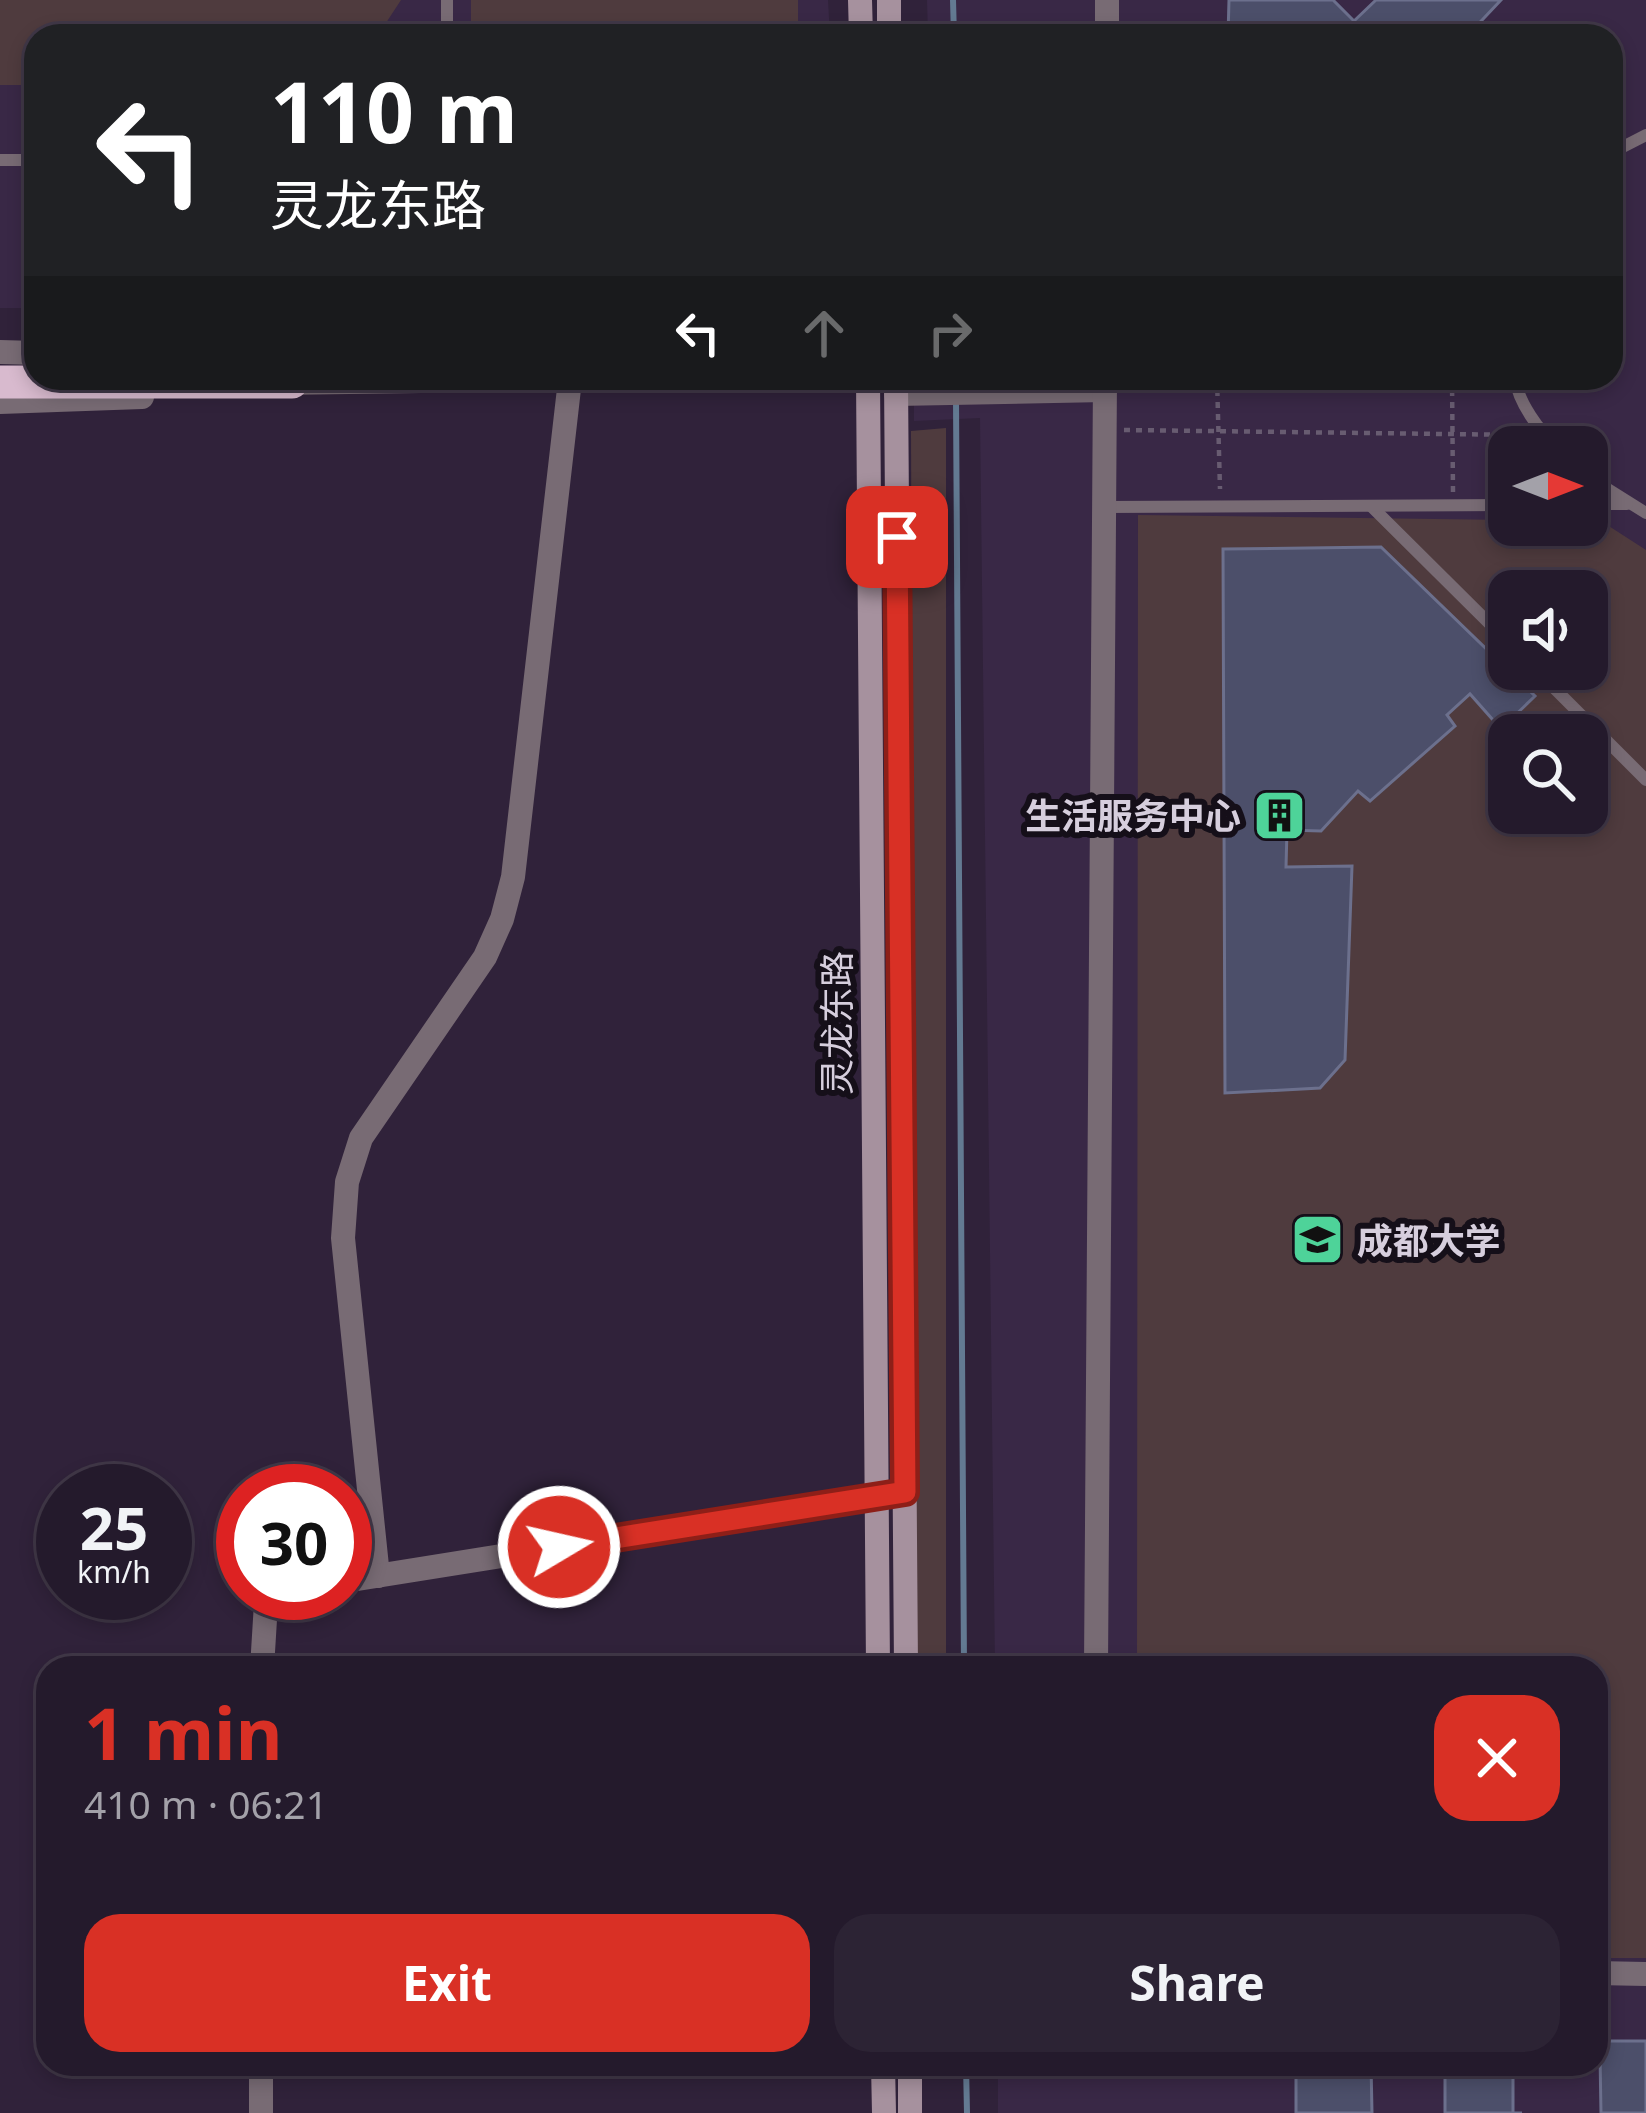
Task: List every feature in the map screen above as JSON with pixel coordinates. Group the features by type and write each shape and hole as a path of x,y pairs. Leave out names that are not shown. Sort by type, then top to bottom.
{"main road":[{"name":"灵龙东路","path":"868,390 878,1656"},
{"name":"灵龙东路","path":"896,390 906,1656"},
{"path":"883,2076 884,2113"},
{"path":"910,2076 910,2113"}],"street":[{"path":"0,402 165,397 224,390"},
{"path":"378,1576 343,1238 347,1182 361,1138 485,957 514,877 569,390"},
{"path":"913,390 1081,390"},
{"path":"1096,1656 1105,390"},
{"path":"372,1577 905,1492"},
{"path":"263,1656 265,1620"},
{"path":"1608,1973 1646,1974"},
{"path":"261,2076 261,2113"}],"lane":[{"path":"1517,390 1539,426"},
{"path":"1608,490 1646,513"},
{"path":"1608,504 1628,504"},
{"path":"1104,507 1488,505"},
{"path":"1371,506 1488,623"},
{"path":"1556,690 1646,780"}],"path":[{"path":"1217,390 1220,506"},
{"path":"1452,390 1454,505"},
{"path":"1105,430 1488,434"}],"shaded area":[{"path":"0,0 828,0 829,24 24,24 24,308 0,308"},
{"path":"0,0 401,0 385,24 24,24 24,85 0,85"},
{"path":"471,0 798,0 798,24 471,24"},
{"name":"成都大学","path":"927,0 1646,0 1646,2113 998,2113 998,2076 1608,2076 1608,1656 995,1656 980,418 914,421 914,390 1623,390 1623,24 928,24"},
{"path":"946,428 946,1656 916,1656 911,431"},
{"name":"成都大学","path":"1138,515 1488,520 1488,546 1608,546 1608,526 1646,550 1646,1958 1608,1958 1608,1656 1137,1656"}],"building":[{"path":"1229,0 1333,0 1354,21 1376,0 1501,0 1478,24 1228,24"},
{"name":"生活服务中心","path":"1381,547 1488,651 1488,690 1529,690 1535,696 1516,714 1488,714 1470,694 1447,715 1455,726 1370,801 1358,791 1321,831 1287,830 1286,867 1352,866 1345,1060 1320,1088 1225,1093 1223,549"},
{"path":"1608,2041 1646,2041 1646,2113 1601,2113 1600,2076 1608,2076"},
{"path":"1296,2076 1371,2076 1372,2113 1296,2113"},
{"path":"1445,2076 1513,2076 1513,2113 1445,2113"}],"waterway":[{"path":"953,0 954,24"},
{"path":"956,400 964,1656"},
{"path":"966,2076 967,2113"}],"place":[{"name":"生活服务中心","path":"1280,815"},
{"name":"成都大学","path":"1318,1240"}],"route":[{"path":"559,1547 905,1492 897,537"}]}
